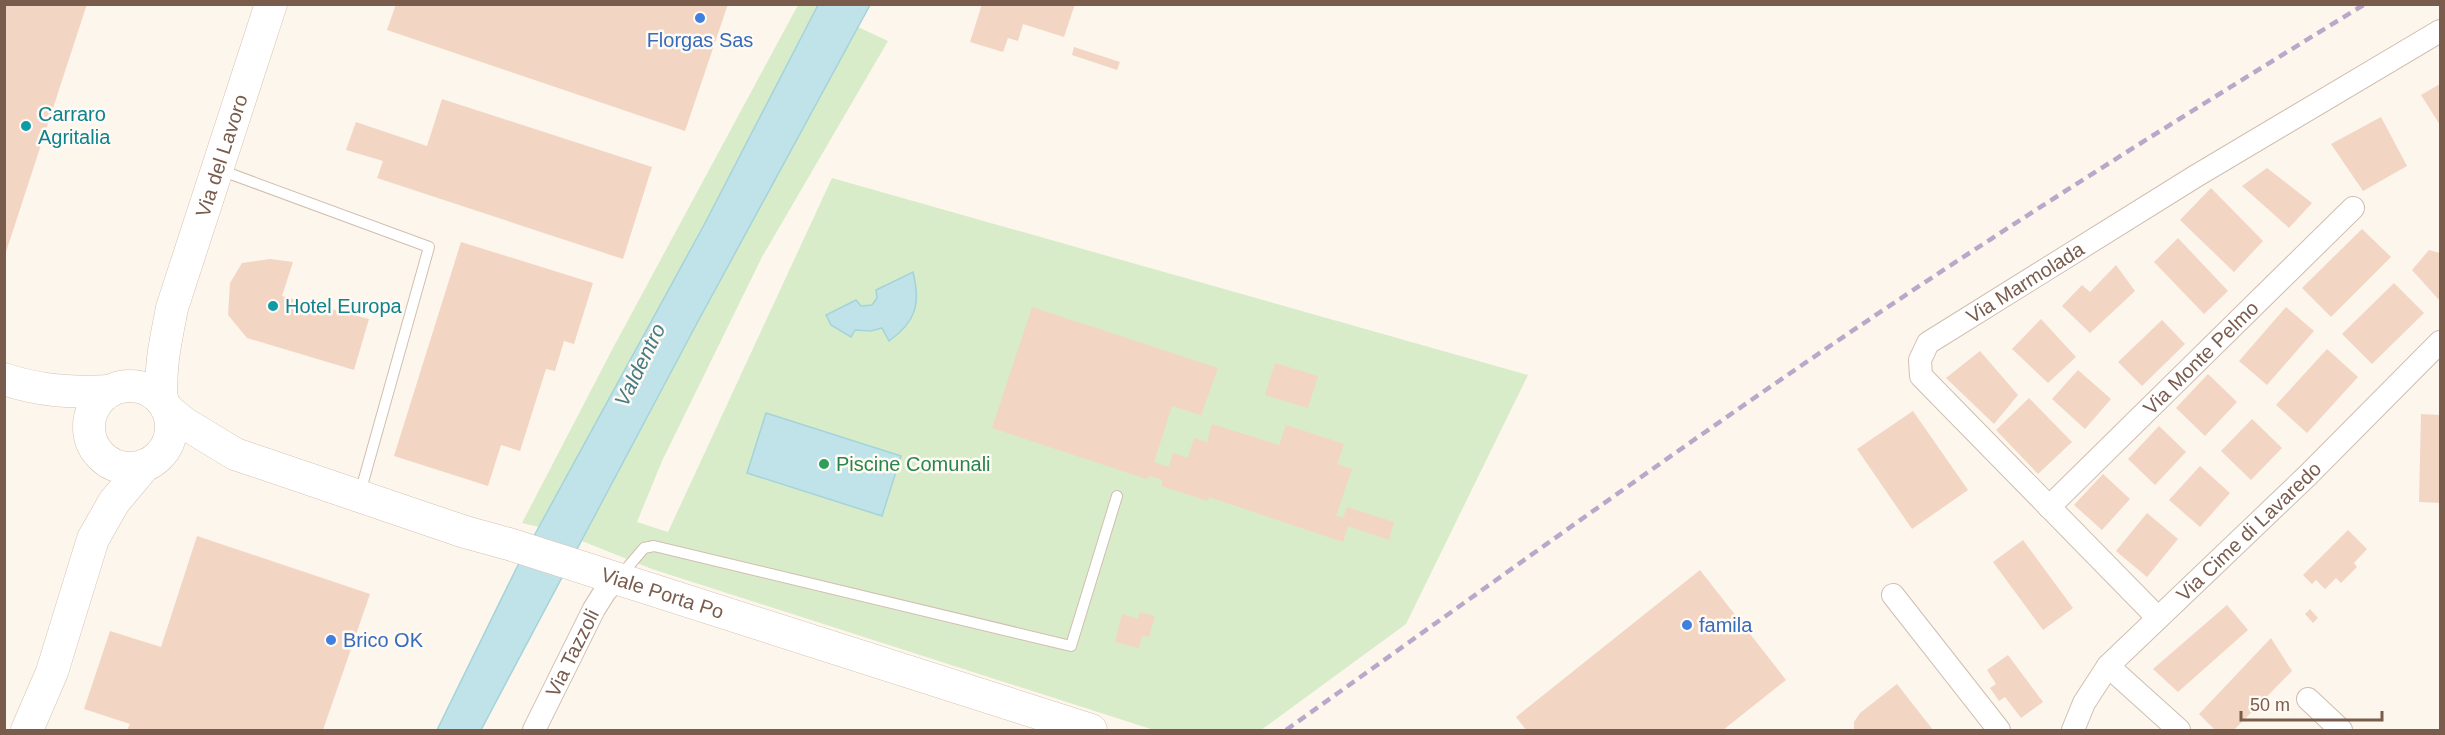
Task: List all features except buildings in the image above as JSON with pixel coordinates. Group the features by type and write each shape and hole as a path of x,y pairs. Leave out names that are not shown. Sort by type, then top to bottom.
{"main road":[{"name":"Via del Lavoro","path":"172,308 271,4"},
{"path":"93,539 97,490 93,444 89,428 94,407 133,370 172,308"},
{"path":"27,730 52,672 93,539 114,501 168,441 171,431 160,385 164,346 172,308"},
{"name":"Viale Porta Po","path":"18,383 67,413 112,464 134,468 190,454 235,454"},
{"name":"Viale Porta Po","path":"18,383 78,393 112,390 131,385 143,388 154,393 184,423 235,454 465,532 509,544 1091,730"}],"street":[{"name":"Via Marmolada","path":"2158,618 1921,376 1920,360 1928,343 2196,176 2440,31"},
{"name":"Via Monte Pelmo","path":"2049,507 2353,208"},
{"name":"Via Cime di Lavaredo","path":"2073,730 2084,703 2108,666 2307,476 2440,342"},
{"name":"Via Tazzoli","path":"534,730 594,609 606,590 617,580"},
{"path":"1893,595 1999,730"},
{"path":"2108,666 2179,730"},
{"path":"2308,699 2341,730"}],"lane":[{"path":"216,169 429,247 359,496"},
{"path":"617,580 644,548 654,546 1071,646 1117,496"}],"green space":[{"path":"798,5 818,5 704,225 539,527 522,523 613,348"},
{"path":"858,27 888,41 762,257 662,461 637,522 668,532 832,178 1528,375 1406,624 1261,730 1154,730 652,569 582,541"}],"water":[{"name":"Valdentro","path":"818,5 870,5 696,325 481,730 437,730 517,567 704,225"},
{"path":"913,272 916,294 914,311 905,327 889,341 882,328 871,331 855,330 851,337 831,325 826,315 856,300 861,306 872,305 877,298 876,290"},
{"name":"Piscine Comunali","path":"766,413 901,456 882,516 747,473"}],"railway":[{"path":"1286,730 1642,476 1858,327 2110,163 2365,4"}],"place":[{"name":"Florgas Sas","path":"700,18"},
{"name":"Carraro Agritalia","path":"26,126"},
{"name":"Hotel Europa","path":"273,306"},
{"name":"Piscine Comunali","path":"824,464"},
{"name":"famila","path":"1687,625"},
{"name":"Brico OK","path":"331,640"}]}
